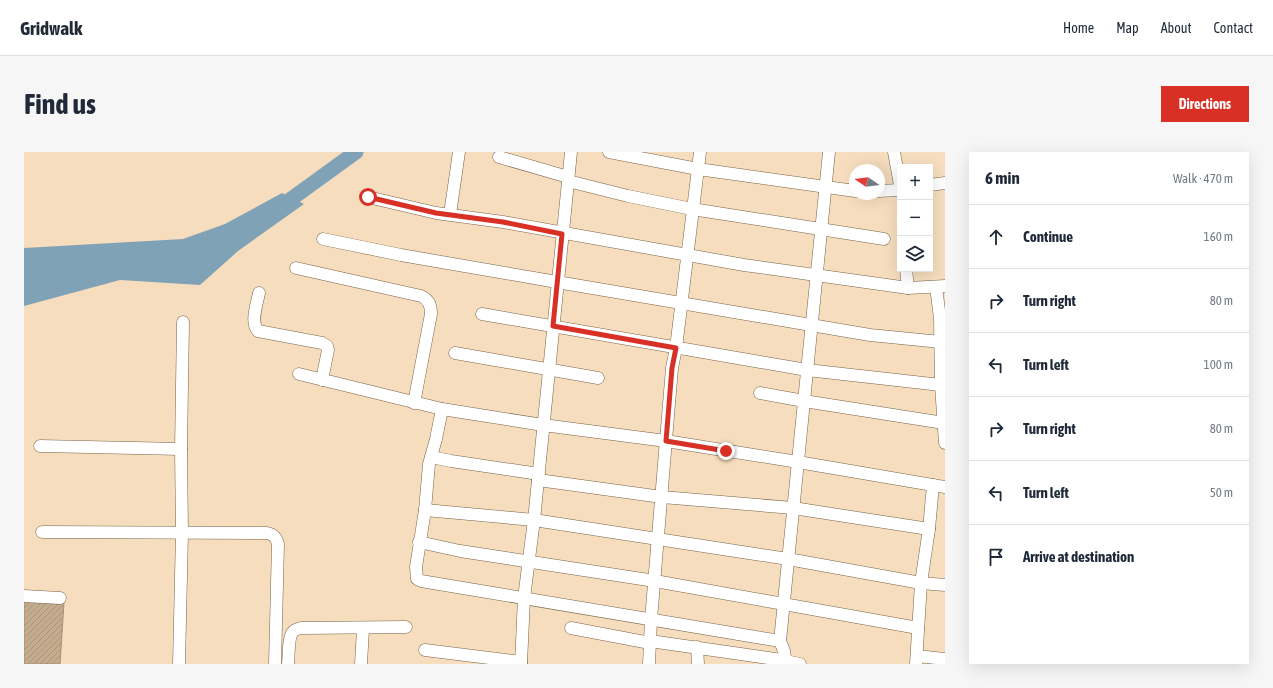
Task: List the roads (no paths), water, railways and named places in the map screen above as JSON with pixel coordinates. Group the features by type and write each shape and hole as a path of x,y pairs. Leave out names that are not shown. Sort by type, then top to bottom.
{"street":[{"path":"450,214 459,152"},
{"path":"425,650 521,663 524,598 534,520 571,152"},
{"path":"609,152 698,168 849,190"},
{"path":"649,664 651,620 672,368 682,303 700,152"},
{"path":"786,663 780,641 829,152"},
{"path":"894,152 897,168"},
{"path":"499,157 628,196 692,209 884,239"},
{"path":"933,185 945,183"},
{"path":"885,191 897,190"},
{"path":"368,197 436,213 503,222 562,234 687,254 744,265 908,288 940,287 943,368 941,385 945,442"},
{"path":"323,239 557,282 870,335 941,342"},
{"path":"296,268 421,296 426,299 431,307 431,314 414,403"},
{"path":"906,272 908,288"},
{"path":"258,293 254,321 255,327 258,330 322,343 327,346 328,350 322,380"},
{"path":"482,314 807,370 941,385"},
{"path":"179,664 182,533 181,449 183,322"},
{"path":"456,353 598,378"},
{"path":"299,374 442,409 543,425 666,441 939,486 929,529 921,583 916,660 945,658"},
{"path":"760,393 804,401 944,417"},
{"path":"442,409 431,457 425,510 419,542 416,573 417,579 421,581 780,641"},
{"path":"40,446 181,449"},
{"path":"431,457 538,477 662,497 793,508 929,529"},
{"path":"425,510 534,520 788,559 921,583 945,585"},
{"path":"42,532 272,534 276,538 278,544 275,664"},
{"path":"419,542 460,551 655,581 918,628"},
{"path":"24,596 60,598"},
{"path":"288,664 290,638 295,630 301,628 406,627"},
{"path":"361,664 363,628"},
{"path":"571,628 650,642 697,647 759,660 800,664"},
{"path":"697,647 698,664"}],"water":[{"path":"282,193 304,204 238,251 200,285 120,280 24,306 24,248 183,239 225,224"}],"waterway":[{"path":"276,210 356,152"}]}
